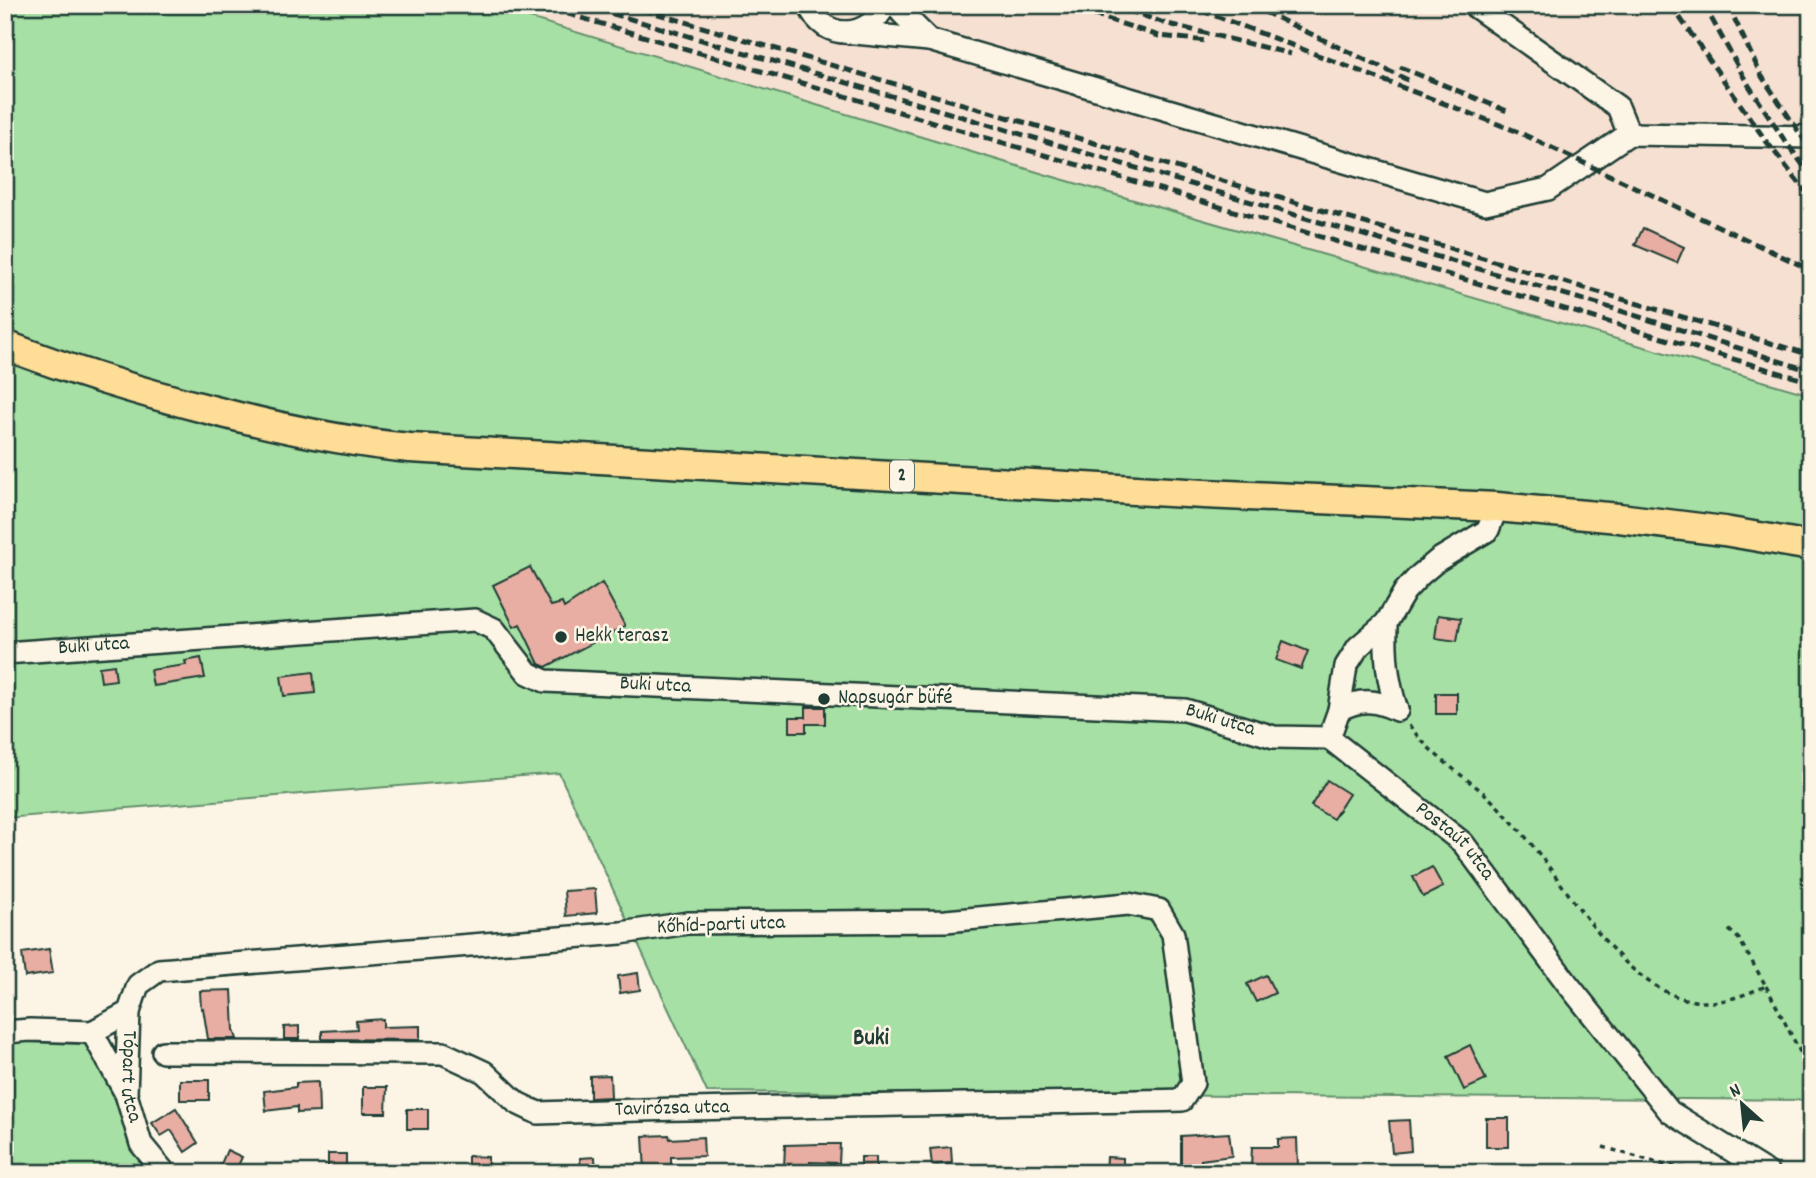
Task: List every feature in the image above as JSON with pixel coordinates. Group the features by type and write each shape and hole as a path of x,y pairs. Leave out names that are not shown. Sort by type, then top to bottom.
{"main road":[{"name":"2","path":"5,345 163,399 354,443 1204,494 1497,507 1724,531 1811,546"}],"street":[{"path":"809,5 820,22 831,29 929,40 1485,203 1548,190 1629,134 1811,137"},
{"path":"844,32 858,31 870,25 880,16 886,5"},
{"path":"897,5 929,40"},
{"path":"1473,5 1618,107 1629,134"},
{"path":"1329,738 1339,710 1346,666 1358,647 1386,623 1405,591 1420,575 1438,560 1488,530 1497,507"},
{"name":"Buki utca","path":"5,653 475,620 494,629 528,673 545,681 1185,710 1274,737 1329,738"},
{"path":"1386,623 1386,665 1397,710"},
{"path":"1339,710 1352,703 1367,700 1397,710"},
{"name":"Postaút utca","path":"1329,738 1463,843 1567,983 1670,1112 1768,1173"},
{"name":"Kőhíd-parti utca","path":"130,1012 138,985 159,970 621,933 688,923 946,920 1128,904 1159,910 1173,934 1192,1083"},
{"path":"5,1032 92,1032 130,1012"},
{"name":"Tópart utca","path":"130,1012 126,1094 141,1144 165,1173"},
{"path":"92,1032 126,1094"},
{"name":"Tavirózsa utca","path":"163,1052 443,1054 484,1072 517,1103 538,1113 727,1107 948,1106 1182,1100 1192,1083"}],"path":[{"path":"1397,710 1416,735 1486,795 1517,827 1597,932 1632,968 1663,992 1703,1002 1736,999 1766,986"},
{"path":"1726,927 1739,939 1811,1073"},
{"path":"1603,1147 1665,1165 1715,1173"}],"shaded area":[{"path":"487,5 1811,5 1811,395 1047,175"}],"green space":[{"path":"5,5 487,5 1047,175 1811,395 1811,1100 707,1092 559,773 5,818"},
{"path":"5,1041 100,1045 115,1096 138,1143 157,1173 5,1173"}],"building":[{"path":"1643,228 1684,247 1677,263 1635,245"},
{"path":"530,567 551,606 562,603 564,608 602,583 625,626 546,667 539,664 520,624 514,627 493,585"},
{"path":"1438,615 1461,618 1457,641 1435,638"},
{"path":"1283,641 1308,651 1301,669 1276,660"},
{"path":"201,658 205,678 153,686 150,670 186,665 185,661"},
{"path":"114,665 116,680 101,682 99,667"},
{"path":"313,672 315,693 284,696 281,676"},
{"path":"1436,693 1457,693 1457,714 1436,714"},
{"path":"806,707 825,707 825,724 806,724 806,732 790,732 790,717 806,717"},
{"path":"1327,780 1349,794 1333,819 1311,806"},
{"path":"1432,867 1443,887 1423,897 1413,877"},
{"path":"595,889 597,913 566,916 564,891"},
{"path":"49,949 53,973 25,977 22,953"},
{"path":"638,973 640,990 620,993 618,976"},
{"path":"1266,975 1275,993 1256,1002 1247,984"},
{"path":"232,990 237,1039 208,1039 200,991"},
{"path":"383,1019 383,1027 420,1026 420,1040 322,1039 322,1031 357,1029 356,1021"},
{"path":"299,1026 299,1039 284,1039 284,1027"},
{"path":"1470,1045 1486,1080 1464,1090 1448,1056"},
{"path":"610,1075 611,1097 590,1098 590,1076"},
{"path":"180,1080 209,1080 209,1100 180,1100"},
{"path":"318,1082 319,1112 297,1113 297,1107 266,1111 264,1091 296,1087 296,1083"},
{"path":"363,1087 387,1087 386,1113 363,1113"},
{"path":"176,1108 198,1143 185,1152 171,1130 161,1136 152,1123"},
{"path":"407,1109 428,1109 428,1129 407,1129"},
{"path":"1486,1118 1509,1118 1509,1147 1486,1147"},
{"path":"1409,1120 1411,1151 1392,1153 1389,1121"},
{"path":"1229,1133 1232,1156 1201,1160 1201,1164 1181,1164 1181,1136"},
{"path":"669,1135 670,1139 703,1137 704,1156 671,1157 671,1171 645,1172 643,1136"},
{"path":"1297,1138 1298,1167 1251,1167 1252,1147 1278,1147 1278,1139"},
{"path":"840,1144 839,1163 810,1162 810,1169 784,1168 785,1145"},
{"path":"951,1147 952,1163 932,1165 930,1149"},
{"path":"227,1150 242,1157 235,1173 217,1173"},
{"path":"328,1154 346,1154 346,1172 328,1172"},
{"path":"468,1156 488,1157 488,1173 468,1173"},
{"path":"595,1157 596,1173 581,1173 580,1158"},
{"path":"861,1157 876,1157 876,1173 861,1173"},
{"path":"1107,1157 1123,1158 1123,1173 1106,1173"}],"railway":[{"path":"538,5 1811,382"},
{"path":"583,5 1618,310 1811,371"},
{"path":"628,5 1811,355"},
{"path":"1064,5 1159,36 1207,41"},
{"path":"1113,5 1164,23 1291,54"},
{"path":"1187,5 1516,131 1811,270"},
{"path":"1250,5 1412,82"},
{"path":"1671,5 1766,141 1811,198"},
{"path":"1704,5 1746,81 1811,176"},
{"path":"1728,5 1761,75 1811,150"},
{"path":"1400,67 1507,111"}],"place":[{"name":"Hekk terasz","path":"561,637"},
{"name":"Napsugár büfé","path":"824,699"}],"district":[{"name":"Buki","path":"871,1039"}]}
